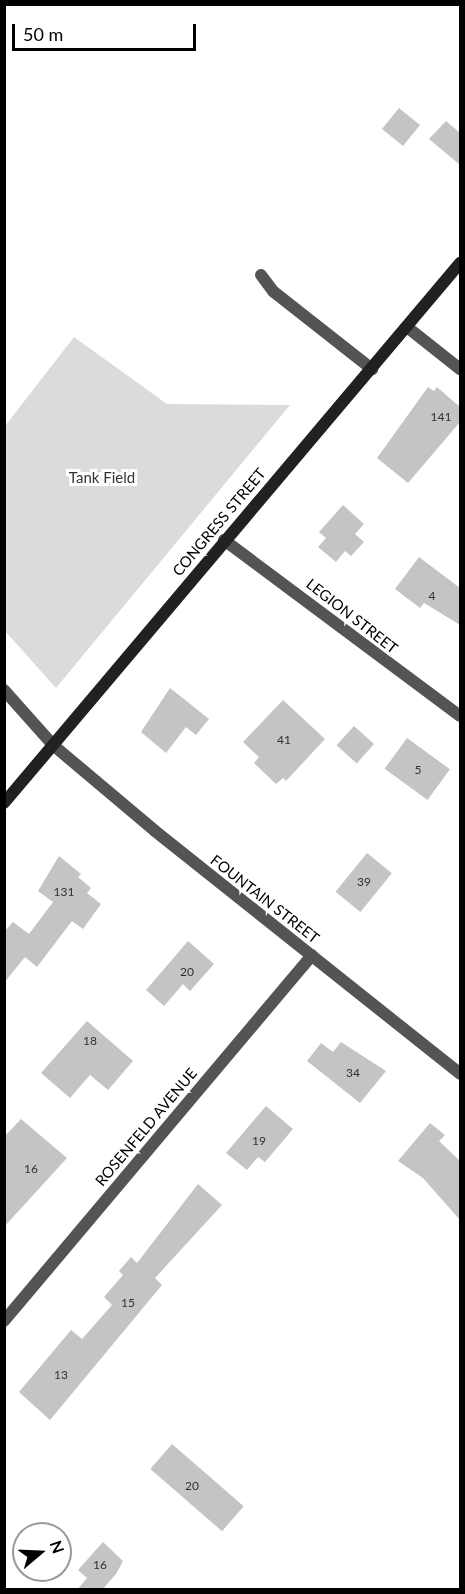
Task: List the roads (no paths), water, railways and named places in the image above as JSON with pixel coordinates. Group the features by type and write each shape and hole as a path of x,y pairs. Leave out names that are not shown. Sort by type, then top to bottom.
{"main road":[{"name":"CONGRESS STREET","path":"4,803 460,263"}],"street":[{"path":"261,275 274,292 372,369"},
{"path":"407,327 460,369"},
{"name":"LEGION STREET","path":"224,540 460,716"},
{"name":"FOUNTAIN STREET","path":"4,690 53,745 460,1074"},
{"name":"ROSENFELD AVENUE","path":"4,1321 312,955"}],"park label":[{"name":"Tank Field","path":"102,478"}]}
